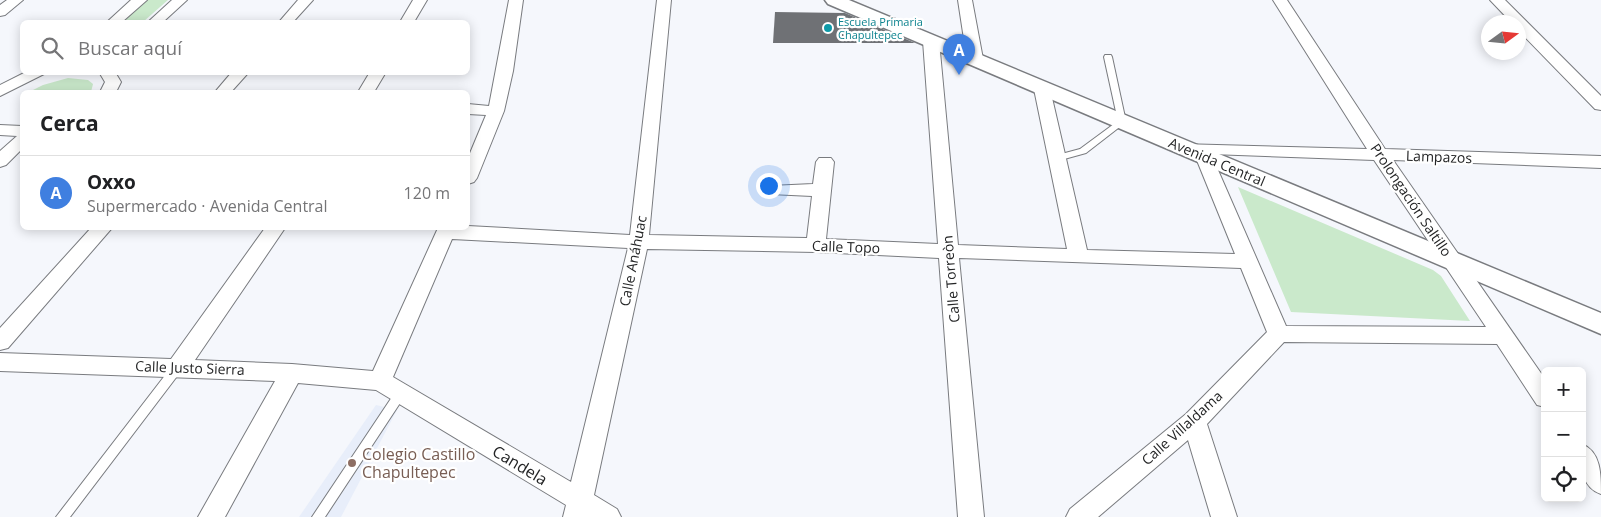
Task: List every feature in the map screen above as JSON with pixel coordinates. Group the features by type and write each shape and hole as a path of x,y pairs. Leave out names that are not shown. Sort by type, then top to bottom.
{"street":[{"path":"0,12 16,0"},
{"path":"116,20 140,0"},
{"path":"157,20 180,0"},
{"path":"288,20 306,0"},
{"path":"408,20 420,0"},
{"path":"470,173 496,110 505,71 516,0"},
{"name":"Calle Anáhuac","path":"578,509 639,242 664,0"},
{"name":"Avenida Central","path":"834,0 1601,324"},
{"path":"965,0 975,59"},
{"name":"Prolongación Saltillo","path":"1280,0 1380,155 1541,392"},
{"path":"1497,0 1601,105"},
{"name":"Calle Torreòn","path":"930,41 971,517"},
{"path":"0,91 34,75"},
{"path":"109,75 113,82 109,90"},
{"path":"225,90 238,75"},
{"path":"367,90 376,75"},
{"path":"1042,89 1079,257"},
{"path":"470,109 496,110"},
{"path":"0,130 20,131"},
{"path":"0,160 20,142"},
{"path":"1196,153 1248,261 1279,334 1504,336"},
{"name":"Lampazos","path":"1196,153 1380,155 1601,162"},
{"path":"816,246 825,162"},
{"path":"777,190 822,190"},
{"path":"0,342 100,230"},
{"path":"177,368 274,230"},
{"path":"380,381 446,230"},
{"name":"Calle Topo","path":"446,230 639,242 816,246 1079,257 1248,261"},
{"name":"Calle Villaldama","path":"1079,517 1194,421 1279,334"},
{"name":"Calle Justo Sierra","path":"0,362 292,373 380,381"},
{"path":"211,517 292,373"},
{"name":"Candela","path":"380,381 578,509 608,517"},
{"path":"1194,421 1224,517"},
{"path":"1583,457 1601,483"}],"lane":[{"path":"1057,158 1083,151 1122,122 1108,57"},
{"path":"62,517 177,368"},
{"path":"318,517 400,394"}],"shaded area":[{"name":"Colegio Castillo Chapultepec","path":"376,405 397,410 341,517 299,517"}],"green space":[{"path":"142,0 168,0 145,20 117,20"},
{"path":"68,78 88,80 93,84 92,90 33,90"},
{"path":"1238,187 1433,270 1441,276 1470,321 1291,312"}],"building":[{"name":"Escuela Primaria Chapultepec","path":"775,12 845,13 915,43 773,43"}],"place":[{"name":"Escuela Primaria Chapultepec","path":"828,28"},
{"name":"Oxxo","path":"959,75"},
{"name":"Colegio Castillo Chapultepec","path":"352,463"}]}
